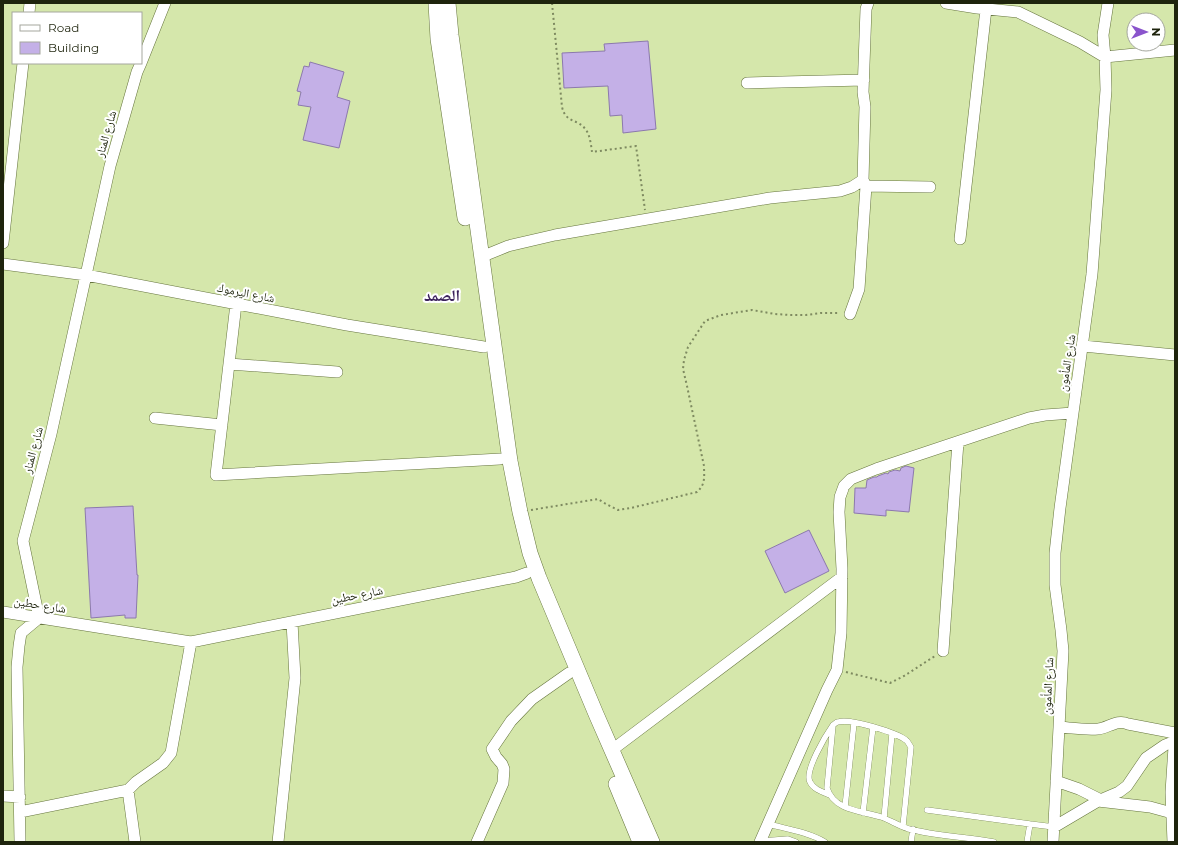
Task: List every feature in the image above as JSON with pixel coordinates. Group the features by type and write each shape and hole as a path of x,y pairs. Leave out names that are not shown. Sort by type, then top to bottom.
{"main road":[{"path":"436,3 438,39 500,459 513,523 527,573 535,594 640,842"},
{"path":"448,3 481,257 510,461 520,512 530,552 539,578 652,842"}],"street":[{"name":"شارع المنار","path":"142,60 165,3"},
{"path":"850,314 859,289 866,107 863,92 866,9 868,3"},
{"path":"946,3 1018,12 1080,42 1105,57 1175,50"},
{"name":"شارع المأمون","path":"1053,842 1063,651 1055,585 1055,552 1092,274 1106,90 1103,35 1108,3"},
{"path":"960,239 986,9"},
{"path":"3,243 24,64"},
{"name":"شارع المنار","path":"39,618 23,541 52,434 110,166 141,64"},
{"path":"747,83 864,80"},
{"path":"481,257 508,246 555,235 770,198 840,191 864,183 930,187"},
{"name":"شارع اليرموك","path":"3,264 86,275 347,325 484,347"},
{"path":"236,304 216,475 500,459"},
{"path":"1083,346 1175,355"},
{"path":"229,364 337,372"},
{"path":"760,841 837,670 841,633 842,577 839,512 840,497 844,486 850,479 876,469 1028,418 1073,413"},
{"path":"155,418 222,425"},
{"path":"943,651 958,442"},
{"name":"شارع حطين","path":"3,612 191,642 516,577 527,573"},
{"path":"612,750 842,577"},
{"path":"20,842 17,667 21,633 39,618"},
{"path":"278,842 295,678 292,622"},
{"path":"20,812 128,790 136,782 163,763 171,753 191,642"},
{"path":"477,842 503,783 504,769 492,749 511,721 532,699 569,673"},
{"path":"1059,727 1098,729 1114,723 1123,722 1175,733"},
{"path":"1054,827 1128,786 1146,758 1165,745 1175,741"},
{"path":"1173,842 1171,792 1175,744"},
{"path":"1056,781 1079,790 1099,801 1150,807 1172,814"},
{"path":"128,790 135,842"},
{"path":"3,796 20,798"}],"lane":[{"path":"903,826 910,747 908,742 873,727 844,721 837,722 833,725 823,741 808,775 809,781 817,790 830,795 845,807 884,818 903,826 913,830 994,842"},
{"path":"845,807 854,723"},
{"path":"830,795 827,788 833,725"},
{"path":"864,813 873,727"},
{"path":"884,818 892,734"},
{"path":"927,810 1054,827"},
{"path":"768,824 802,832 826,842"},
{"path":"1027,842 1030,824"},
{"path":"911,842 913,830"},
{"path":"760,841 788,839 796,842"}],"path":[{"path":"552,3 564,114 569,119 583,125 588,131 592,152 636,146 646,219"},
{"path":"520,512 598,498 618,510 697,492 702,488 704,466 687,386 682,370 688,347 704,322 722,315 752,310 790,315 850,314"},
{"path":"837,670 890,683 904,676 943,651"}],"building":[{"path":"648,41 656,129 623,133 622,115 610,116 608,86 564,88 562,53 605,51 604,44"},
{"path":"310,62 344,72 337,97 350,101 339,148 303,140 311,107 298,105 301,92 297,91 304,66 309,67"},
{"path":"906,466 914,468 909,512 886,510 886,516 854,513 855,488 866,488 867,480 886,473 888,474 889,472 895,470 900,471 901,468"},
{"path":"133,506 138,575 136,618 125,618 125,615 91,618 85,508"},
{"path":"809,530 829,571 785,593 765,551"}],"district":[{"name":"الصمد","path":"442,295"}]}
